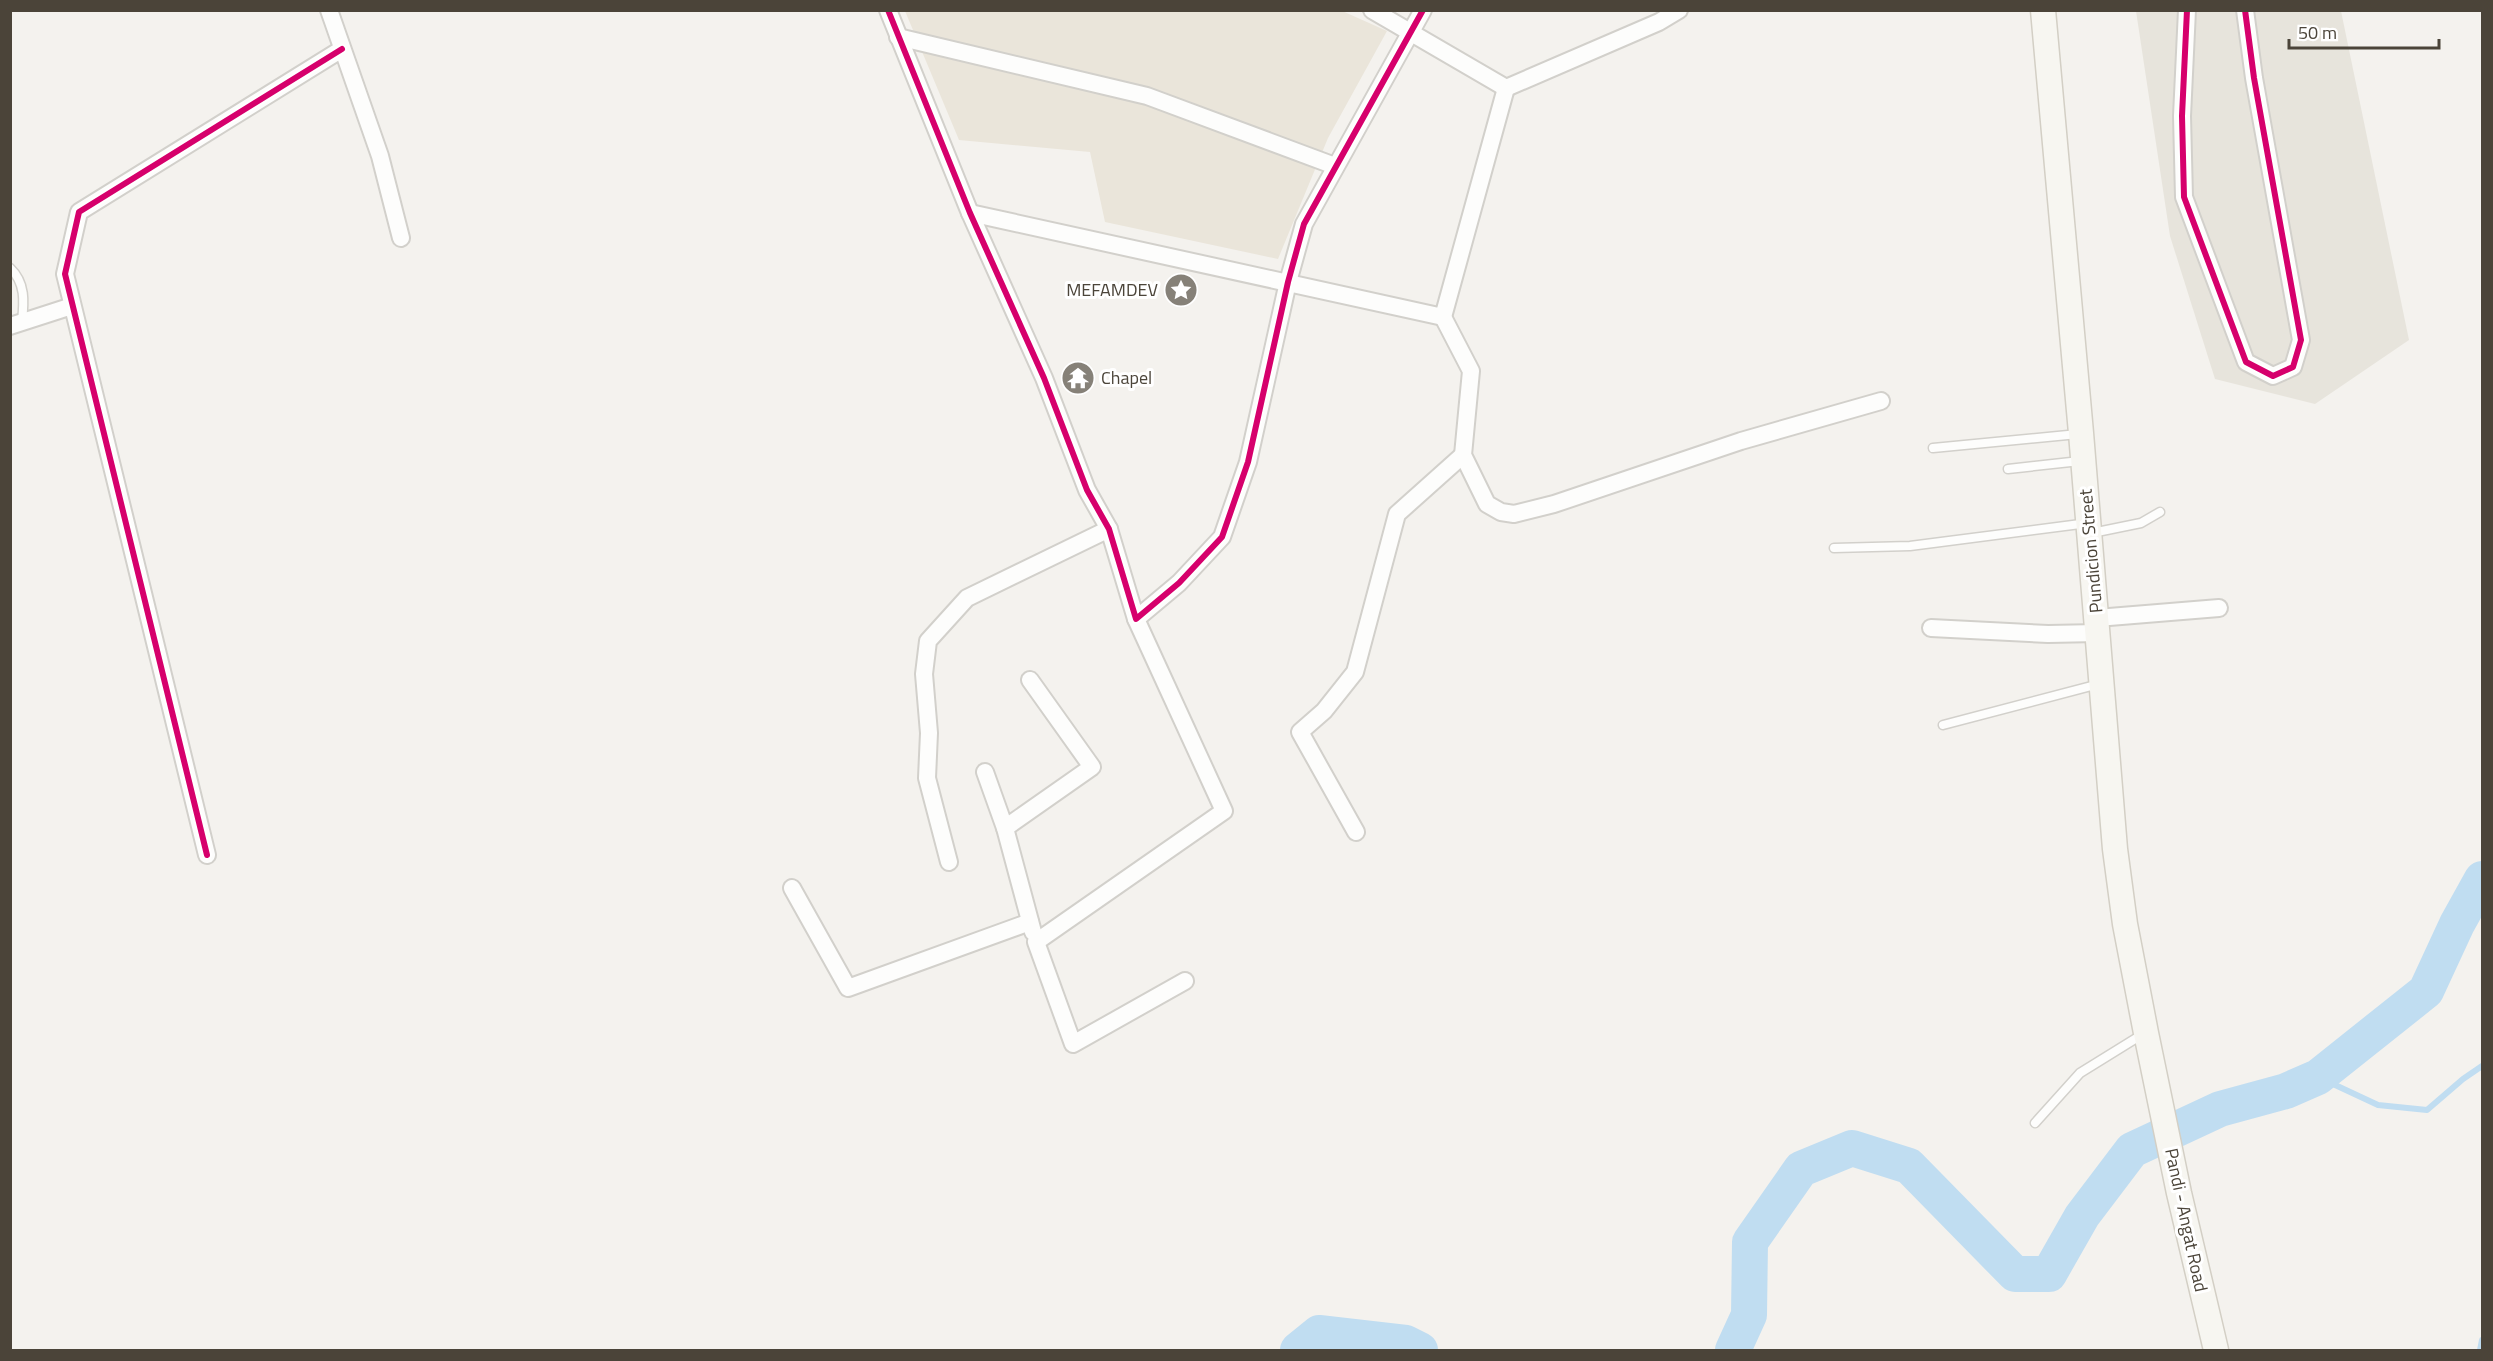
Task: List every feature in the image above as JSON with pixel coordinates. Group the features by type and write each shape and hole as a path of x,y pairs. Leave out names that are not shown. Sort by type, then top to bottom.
{"main road":[{"name":"Pundicion Street","path":"2043,10 2098,625 2115,849 2125,924 2158,1089"},
{"name":"Pandi - Angat Road","path":"2158,1089 2179,1193 2216,1350"}],"street":[{"path":"329,10 380,156 401,238"},
{"path":"888,10 970,213 1044,378 1087,490 1108,528 1136,619 1224,811 1035,942"},
{"path":"1371,10 1506,88"},
{"path":"1136,619 1179,583 1222,537 1248,462 1288,282 1304,224 1423,10"},
{"path":"1506,88 1659,22 1679,10"},
{"path":"2187,10 2181,116 2184,197 2246,362 2273,376 2293,367 2301,340 2254,78 2245,10"},
{"path":"898,38 1147,96 1335,166"},
{"path":"207,855 65,274 79,212 342,49"},
{"path":"1506,88 1443,317 1471,371 1463,455 1487,504 1501,512 1514,514 1554,504 1741,441 1881,401"},
{"path":"970,213 1443,317"},
{"path":"16,324 72,306"},
{"path":"1356,832 1300,732 1324,711 1355,672 1397,514 1463,455"},
{"path":"949,862 927,778 929,733 924,674 928,641 967,598 1108,528"},
{"path":"1932,628 2048,634 2219,608"},
{"path":"1005,828 1092,767 1030,680"},
{"path":"984,772 1005,828 1035,942 1073,1044 1185,981"},
{"path":"792,888 848,988 1030,922"}],"lane":[{"path":"10,268 21,281 24,296 16,324"},
{"path":"1933,448 2081,433"},
{"path":"2008,469 2083,461"},
{"path":"1834,548 1910,546 2141,523 2160,512"},
{"path":"1943,725 2102,683"},
{"path":"2035,1123 2080,1073 2146,1033"}],"shaded area":[{"path":"1340,10 1387,31 1328,138 1278,259 1105,222 1090,152 959,140 905,11"},
{"path":"2136,11 2341,11 2409,340 2315,404 2215,379 2170,236"}],"waterway":[{"path":"1733,1350 1749,1315 1750,1242 1801,1169 1852,1148 1909,1166 2015,1274 2049,1274 2082,1216 2132,1150 2220,1109 2286,1091 2318,1077 2426,991 2457,924 2482,879"},
{"path":"2318,1077 2378,1105 2427,1110 2482,1066"},
{"path":"1298,1350 1319,1333 1406,1343 1420,1350"},
{"path":"2480,1350 2482,1340"}],"cycle path":[{"path":"888,10 970,213 1044,378 1087,490 1109,529 1136,619 1179,583 1222,537 1248,462 1288,282 1304,224 1423,10"},
{"path":"2187,10 2182,116 2184,197 2246,362 2273,376 2293,367 2301,340 2254,78 2245,10"},
{"path":"207,855 65,274 79,212 342,49"}],"place":[{"name":"MEFAMDEV","path":"1181,290"},
{"name":"Chapel","path":"1078,378"}]}
